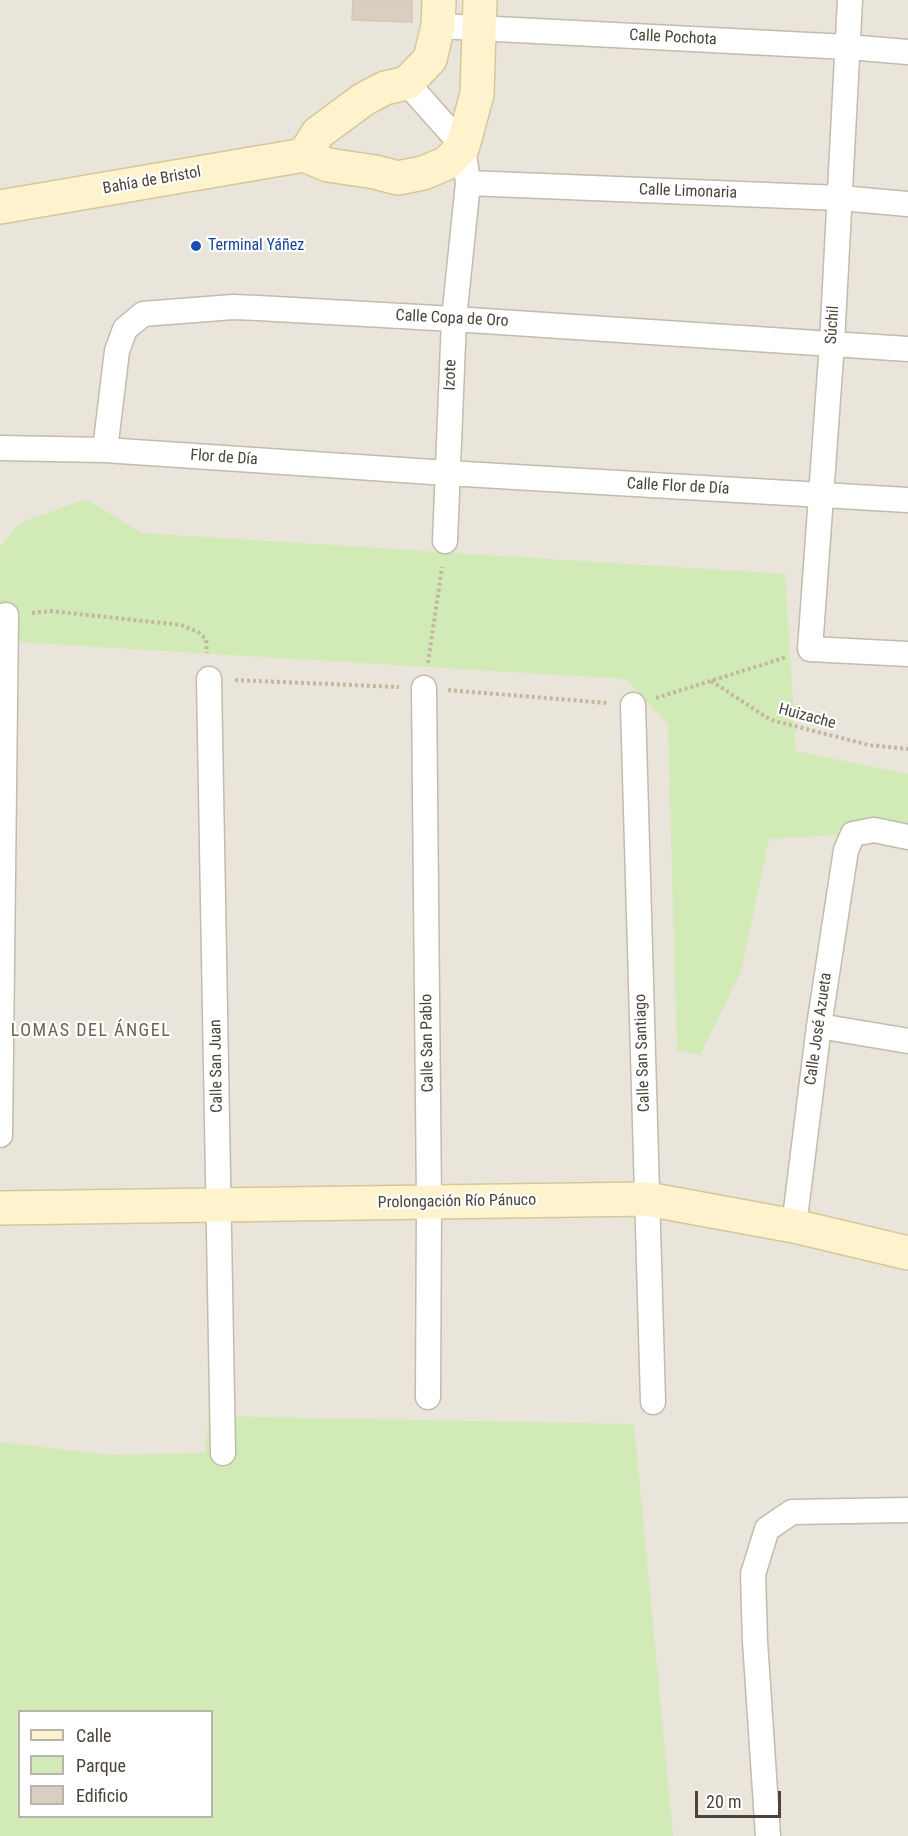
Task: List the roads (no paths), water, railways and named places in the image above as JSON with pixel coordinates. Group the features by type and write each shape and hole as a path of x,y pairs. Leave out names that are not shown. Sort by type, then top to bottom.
{"street":[{"name":"Súchil","path":"850,0 840,198 810,649 908,654"},
{"name":"Calle Pochota","path":"438,13 479,14 908,52"},
{"path":"438,13 430,59 407,83 386,88 364,99 318,133 304,155 328,165 398,178 423,173 447,163 463,146 477,94 479,14"},
{"path":"407,83 463,146"},
{"name":"Izote","path":"445,541 454,319 468,183 463,146"},
{"name":"Bahía de Bristol","path":"0,207 304,155"},
{"name":"Calle Limonaria","path":"468,183 840,198 908,204"},
{"name":"Calle Copa de Oro","path":"105,450 117,351 125,329 143,314 233,307 908,349"},
{"name":"Flor de Día","path":"0,448 105,450 447,473"},
{"name":"Calle Flor de Día","path":"447,473 908,500"},
{"path":"0,1135 6,615"},
{"name":"Calle San Juan","path":"209,679 223,1453"},
{"name":"Calle San Pablo","path":"424,688 429,1203 428,1397"},
{"name":"Calle San Santiago","path":"633,705 652,1402"},
{"name":"Calle José Azueta","path":"794,1226 819,1026 846,850 853,834 874,830 908,837"},
{"path":"819,1026 908,1041"},
{"name":"Prolongación Río Pánuco","path":"0,1208 647,1199 794,1226 908,1253"},
{"path":"768,1836 755,1641 753,1574 767,1529 792,1512 908,1510"}],"place":[{"name":"Terminal Yáñez","path":"196,246"}],"district":[{"name":"LOMAS DEL ÁNGEL","path":"91,1031"}]}
